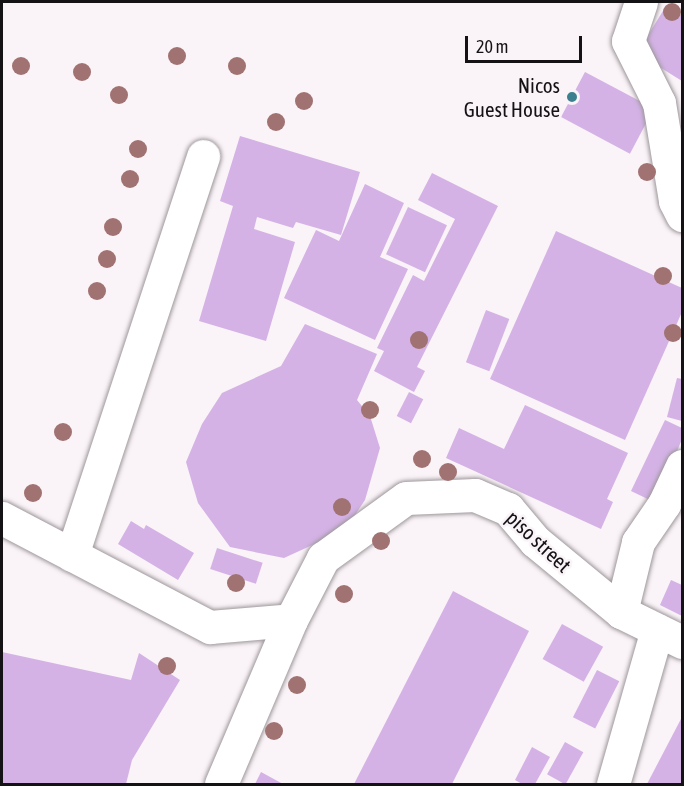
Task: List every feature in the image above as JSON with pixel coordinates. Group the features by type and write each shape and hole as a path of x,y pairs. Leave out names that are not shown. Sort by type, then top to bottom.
{"street":[{"path":"641,2 628,41 659,103 675,201 682,215"},
{"path":"72,555 202,156"},
{"path":"621,612 638,542 664,504 682,466"},
{"name":"piso street","path":"221,784 291,620 323,558 406,498 475,495 508,509 535,541 621,612 670,636"},
{"path":"2,518 210,627 291,620"},
{"path":"613,784 670,636"}],"building":[{"path":"666,6 682,16 682,81 637,53"},
{"path":"585,72 654,109 630,154 561,117"},
{"path":"240,136 360,172 341,235 296,222 293,228 257,217 254,229 295,242 266,341 199,321 233,206 220,201"},
{"path":"432,173 498,206 417,367 425,371 414,392 374,371 384,351 377,348 413,275 424,281 455,219 418,200"},
{"path":"365,184 404,203 380,257 408,269 375,340 284,298 316,230 339,241"},
{"path":"408,207 447,225 425,272 386,254"},
{"path":"556,231 682,288 682,312 625,440 490,379"},
{"path":"486,310 509,319 489,371 466,362"},
{"path":"305,324 377,354 357,400 370,416 380,448 365,500 345,530 284,558 230,547 198,503 186,462 202,424 222,393 281,366"},
{"path":"677,378 682,379 682,421 667,417"},
{"path":"409,392 423,399 411,423 397,416"},
{"path":"525,405 628,453 607,499 613,502 601,529 446,458 459,428 504,449"},
{"path":"665,420 682,428 682,439 656,503 631,491"},
{"path":"131,521 144,529 146,525 194,553 178,580 118,544"},
{"path":"217,548 263,563 256,584 210,569"},
{"path":"671,580 682,585 682,616 660,605"},
{"path":"453,591 529,631 452,784 354,784"},
{"path":"562,624 603,647 584,682 543,659"},
{"path":"2,652 131,680 139,653 180,680 132,760 126,784 2,784"},
{"path":"597,670 619,681 595,729 573,717"},
{"path":"682,717 682,784 647,784"},
{"path":"565,742 583,752 566,784 547,774"},
{"path":"532,747 550,757 535,784 522,784 515,780"},
{"path":"261,772 283,784 255,784"}],"place":[{"name":"Nicos Guest House","path":"572,97"}]}
